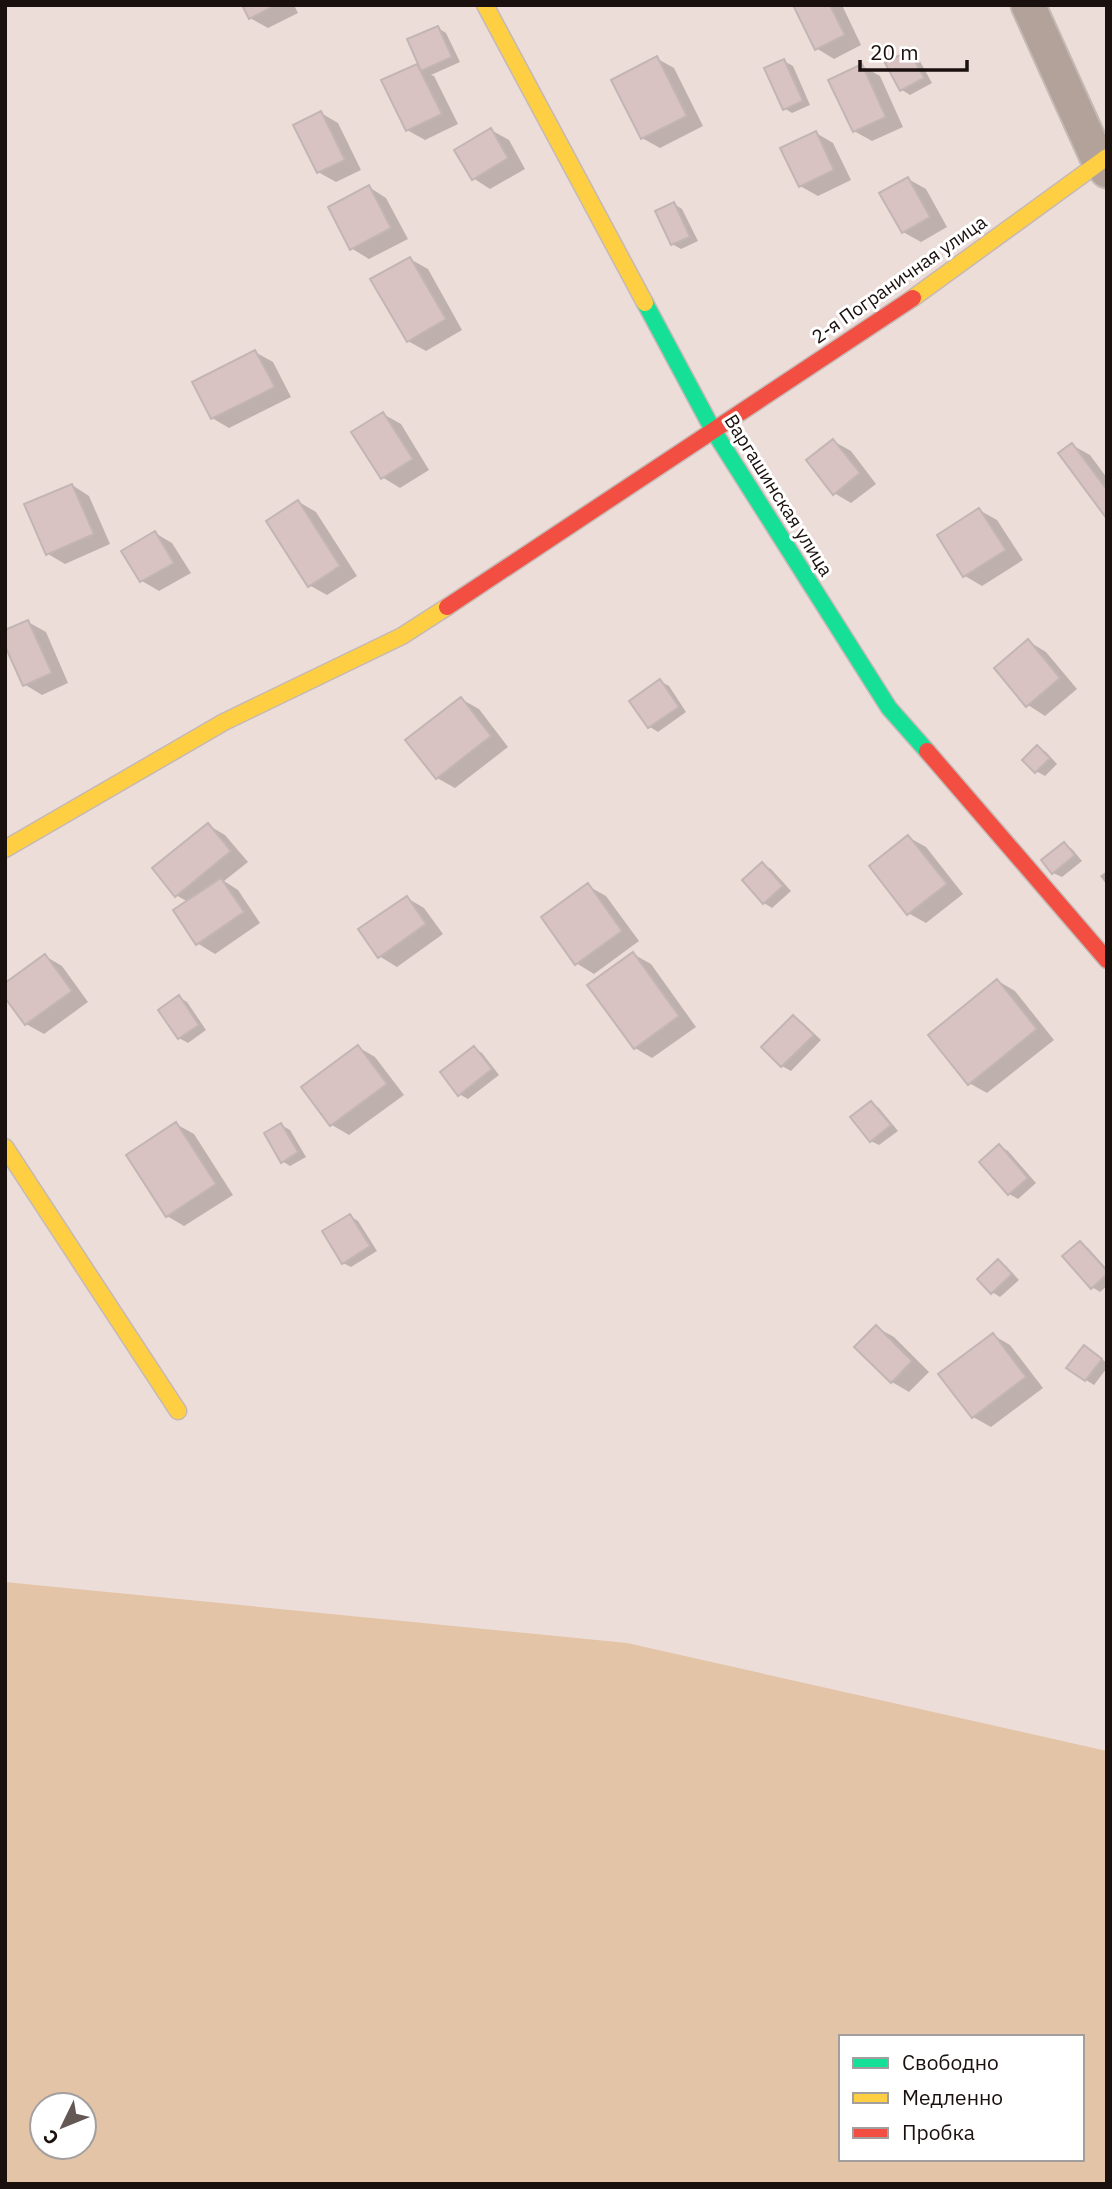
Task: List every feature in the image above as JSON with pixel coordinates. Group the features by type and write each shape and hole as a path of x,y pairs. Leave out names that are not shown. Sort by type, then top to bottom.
{"street":[{"name":"Варгашинская улица","path":"485,5 713,430 889,708 1107,960"},
{"path":"1028,5 1104,163"},
{"name":"2-я Пограничная улица","path":"5,849 224,722 402,636 917,295 1104,163"},
{"path":"5,1147 178,1411"}],"shaded area":[{"path":"5,1582 627,1643 1107,1751 1107,2184 5,2184"}],"building":[{"path":"242,5 276,5 249,19"},
{"path":"793,5 830,5 845,35 815,50"},
{"path":"438,26 452,57 421,71 407,39"},
{"path":"909,50 924,78 900,91 885,63"},
{"path":"657,56 687,116 641,139 611,80"},
{"path":"784,59 803,101 783,110 764,68"},
{"path":"417,64 442,114 406,131 381,80"},
{"path":"862,64 886,117 853,132 828,80"},
{"path":"321,111 345,160 317,173 293,125"},
{"path":"491,128 508,158 472,180 454,150"},
{"path":"816,131 834,170 799,187 780,148"},
{"path":"908,177 930,217 902,233 879,193"},
{"path":"369,185 391,228 350,250 328,207"},
{"path":"674,202 690,237 671,245 655,211"},
{"path":"410,257 446,319 407,342 370,279"},
{"path":"255,350 275,387 211,419 192,382"},
{"path":"383,412 413,459 381,479 351,432"},
{"path":"833,439 860,473 833,495 806,460"},
{"path":"1072,443 1107,490 1107,519 1058,453"},
{"path":"72,484 94,534 46,555 24,504"},
{"path":"298,500 340,566 308,587 266,521"},
{"path":"979,508 1006,550 963,577 937,535"},
{"path":"155,531 174,563 140,582 121,551"},
{"path":"28,620 52,673 23,686 5,646 5,630"},
{"path":"1028,639 1060,678 1026,707 994,668"},
{"path":"660,679 679,707 648,728 629,701"},
{"path":"461,697 491,736 436,779 405,740"},
{"path":"1037,745 1050,758 1035,773 1022,760"},
{"path":"208,823 231,851 175,897 152,868"},
{"path":"908,835 947,884 907,915 869,866"},
{"path":"1064,842 1075,855 1052,874 1041,860"},
{"path":"762,862 783,886 763,904 742,880"},
{"path":"221,878 244,912 196,945 173,910"},
{"path":"588,883 622,931 575,965 541,917"},
{"path":"407,896 426,924 378,958 358,929"},
{"path":"633,952 679,1016 634,1049 587,985"},
{"path":"45,954 72,991 25,1025 5,998 5,983"},
{"path":"997,979 1037,1029 968,1085 928,1035"},
{"path":"179,995 199,1025 178,1039 158,1010"},
{"path":"793,1015 814,1035 781,1067 761,1047"},
{"path":"358,1045 387,1084 330,1126 301,1087"},
{"path":"474,1046 492,1069 458,1096 440,1072"},
{"path":"871,1101 891,1125 870,1142 850,1117"},
{"path":"176,1122 216,1184 166,1217 126,1155"},
{"path":"281,1123 298,1152 281,1163 264,1133"},
{"path":"999,1144 1028,1178 1008,1195 979,1162"},
{"path":"350,1214 370,1246 342,1264 322,1231"},
{"path":"1080,1241 1107,1271 1091,1289 1062,1256"},
{"path":"998,1259 1012,1274 991,1294 977,1279"},
{"path":"876,1325 912,1361 891,1383 854,1347"},
{"path":"993,1333 1026,1377 972,1418 938,1374"},
{"path":"1084,1345 1102,1359 1085,1381 1066,1368"}],"traffic: fast":[{"path":"645,303 713,430 889,708 927,751"}],"traffic: slow":[{"path":"485,5 645,303"},
{"path":"913,298 1107,157"},
{"path":"5,849 224,722 402,636 447,607"},
{"path":"5,1147 178,1411"}],"traffic: jam":[{"path":"447,607 913,298"},
{"path":"927,751 1107,960"}]}
